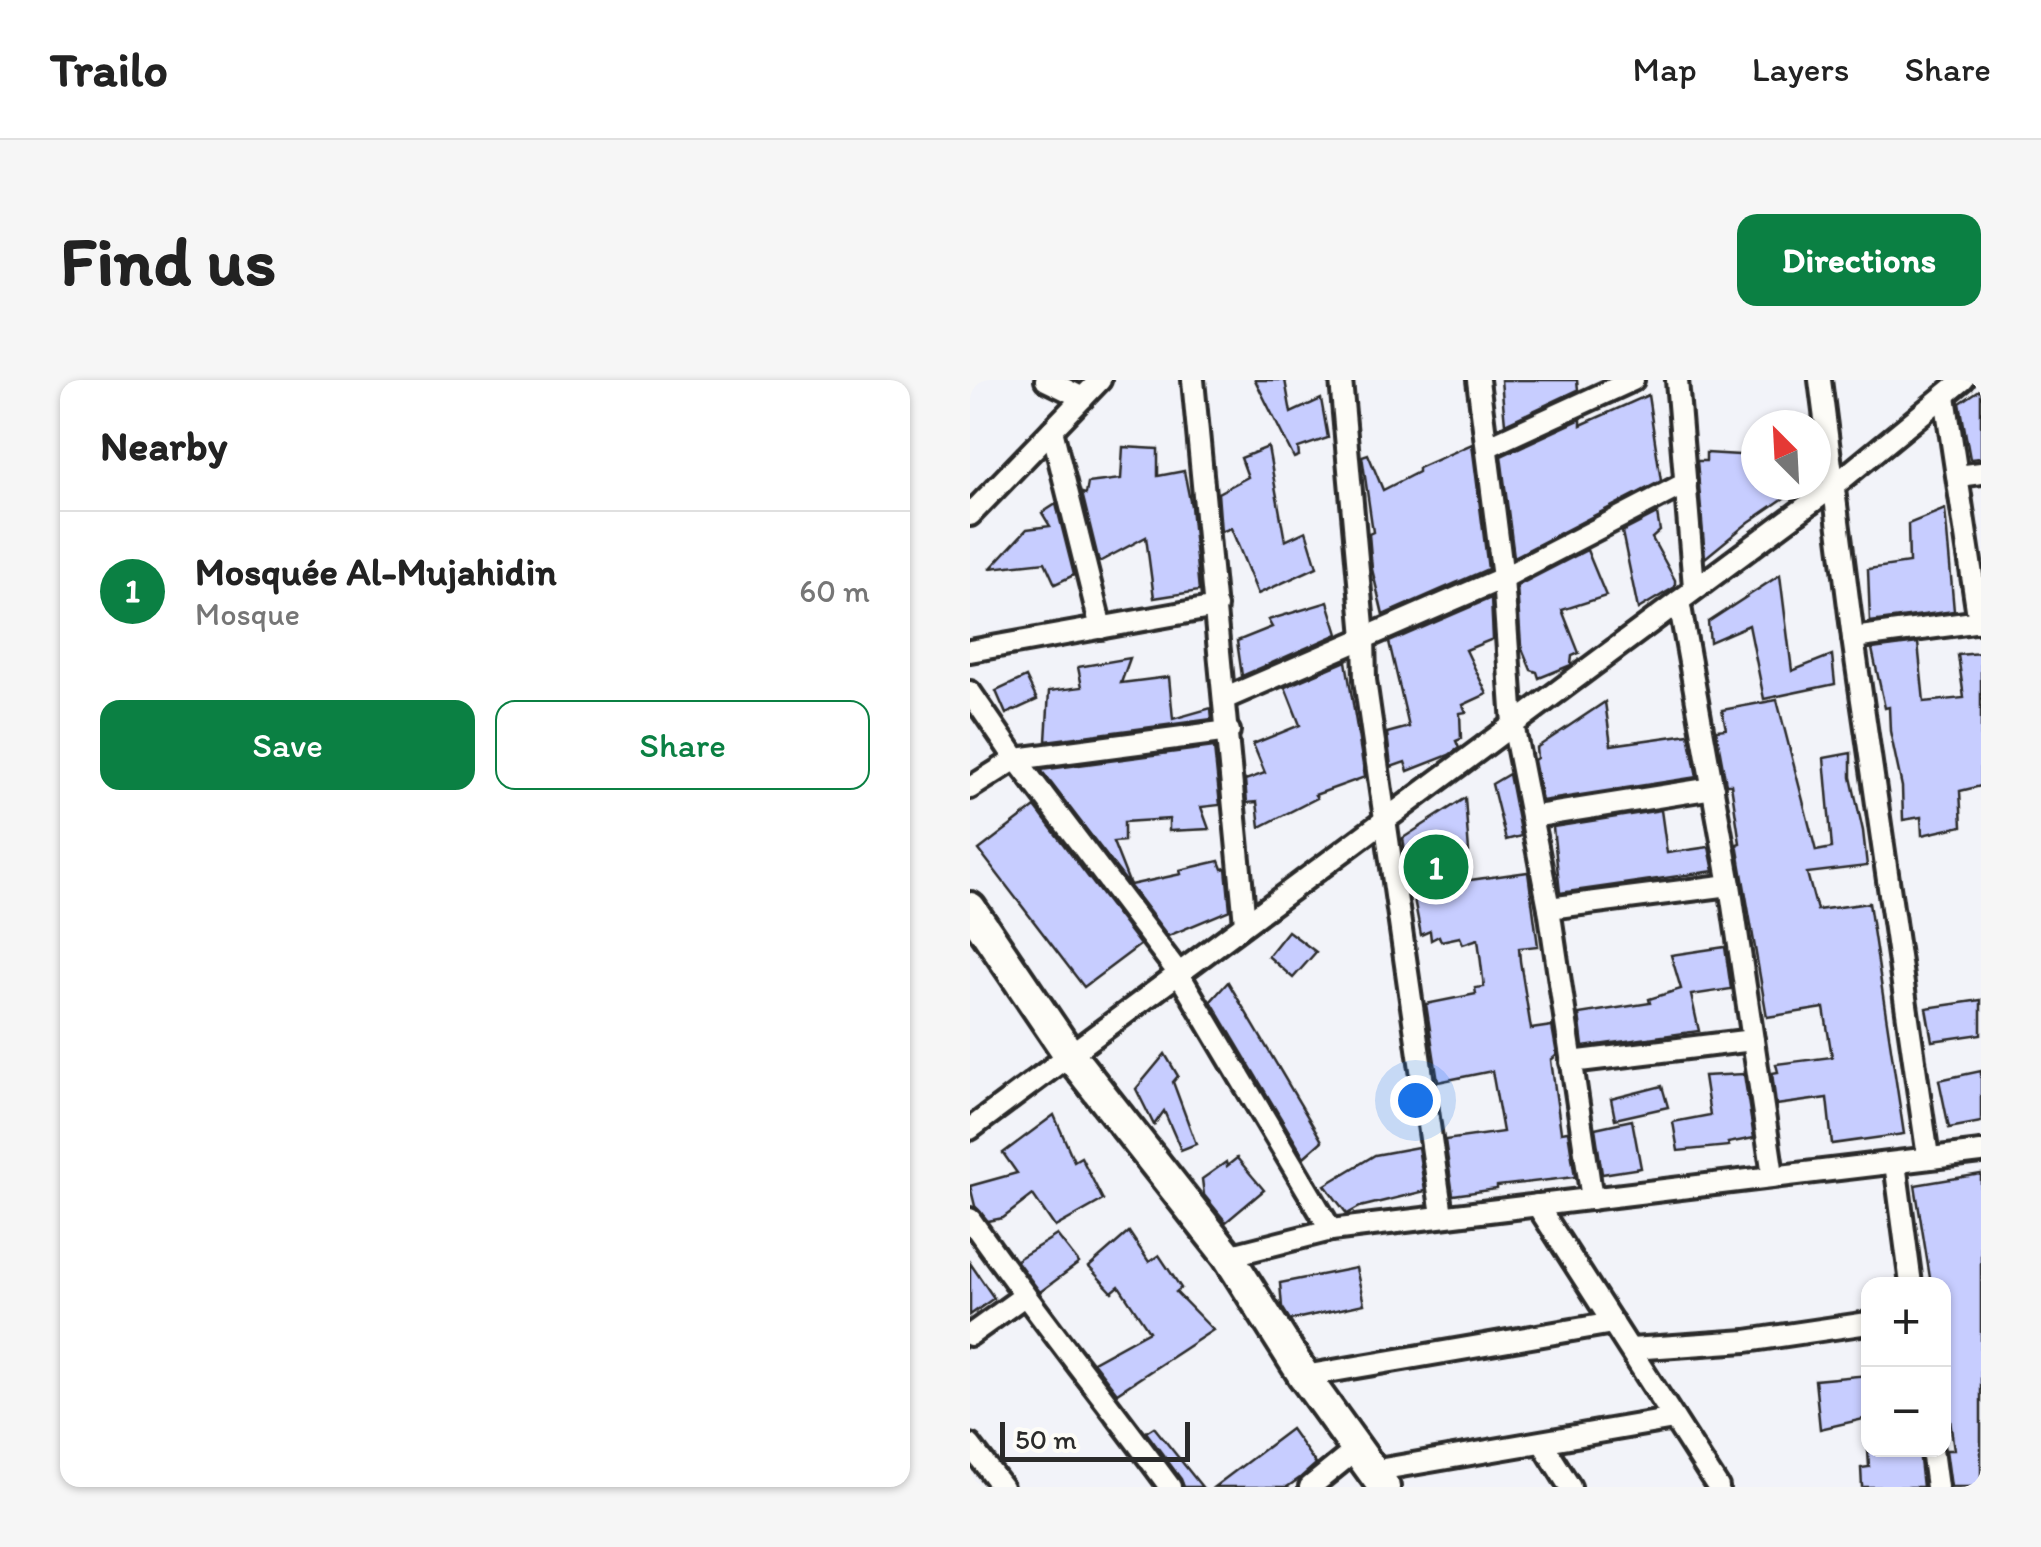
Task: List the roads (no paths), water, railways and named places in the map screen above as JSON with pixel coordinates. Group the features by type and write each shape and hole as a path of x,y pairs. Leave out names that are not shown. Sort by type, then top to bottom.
{"street":[{"path":"1046,380 1083,398"},
{"path":"970,515 1100,380"},
{"path":"1193,380 1226,698 1244,924"},
{"path":"1340,380 1364,637 1364,680 1442,1215"},
{"path":"1478,380 1503,578 1513,724 1549,908 1592,1199"},
{"path":"1486,447 1633,380"},
{"path":"1678,380 1686,484 1686,594 1773,1176"},
{"path":"1820,380 1928,1157"},
{"path":"970,1128 1835,484 1963,380"},
{"path":"1853,638 1980,621 1945,396"},
{"path":"1052,430 1102,628"},
{"path":"1958,476 1981,473"},
{"path":"1226,698 1503,578 1686,484"},
{"path":"970,652 1216,607"},
{"path":"970,692 1177,972 1331,1230"},
{"path":"970,788 1016,759 1228,730"},
{"path":"1531,817 1713,788"},
{"path":"1549,908 1730,885"},
{"path":"970,908 1069,1054 1228,1256 1304,1376 1371,1469"},
{"path":"1571,1062 1753,1040"},
{"path":"1228,1256 1331,1230 1981,1152"},
{"path":"1895,1162 1910,1277"},
{"path":"1537,1205 1718,1487"},
{"path":"970,1219 1170,1487"},
{"path":"970,1335 1024,1296"},
{"path":"1304,1376 1613,1322"},
{"path":"1631,1348 1746,1341 1861,1324"},
{"path":"1310,1487 1371,1469 1543,1444 1674,1419"},
{"path":"1543,1444 1570,1487"},
{"path":"970,1445 1002,1487"},
{"path":"1933,1457 1937,1487"}],"place":[{"name":"Mosquée Al-Mujahidin","path":"1436,867"}]}
